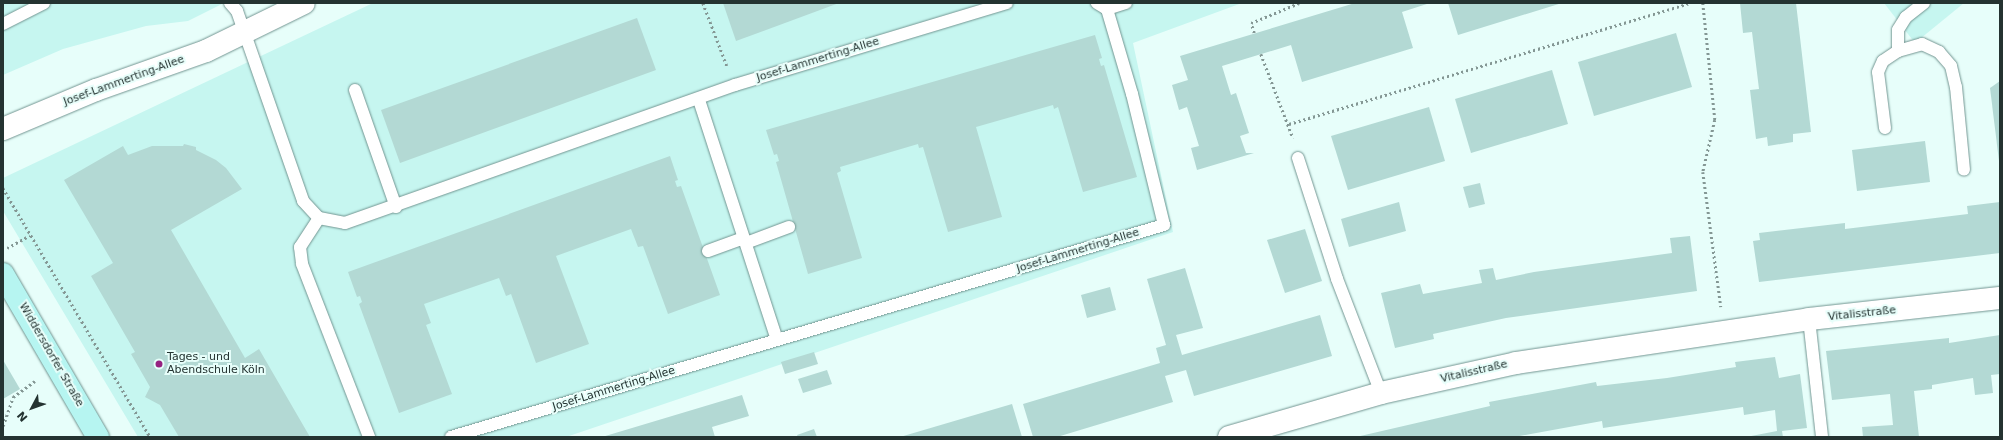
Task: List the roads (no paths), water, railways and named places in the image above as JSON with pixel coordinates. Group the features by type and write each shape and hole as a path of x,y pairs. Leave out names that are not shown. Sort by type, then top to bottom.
{"main road":[{"name":"Widdersdorfer Straße","path":"3,274 98,437"}],"street":[{"name":"Josef-Lammerting-Allee","path":"3,129 244,33 304,3"},
{"name":"Vitalisstraße","path":"1233,436 1381,393 1516,363 1809,319 2000,298"}],"lane":[{"path":"3,24 44,3"},
{"path":"230,3 237,11 303,201 319,218 300,247 302,264 369,437"},
{"name":"Josef-Lammerting-Allee","path":"319,218 345,223 396,207 699,100 735,85 1007,3"},
{"name":"Josef-Lammerting-Allee","path":"451,437 1164,225 1132,94 1102,6 1126,3"},
{"path":"1898,51 1898,30 1906,17 1924,3"},
{"path":"1885,128 1878,72 1883,61 1898,51 1922,44 1939,52 1951,66 1956,87 1964,170"},
{"path":"355,90 396,207"},
{"path":"699,100 777,340"},
{"path":"1298,158 1338,279 1381,393"},
{"path":"708,251 790,228"},
{"path":"1809,319 1822,437"}],"place":[{"name":"Tages - und Abendschule Köln","path":"159,364"}]}
